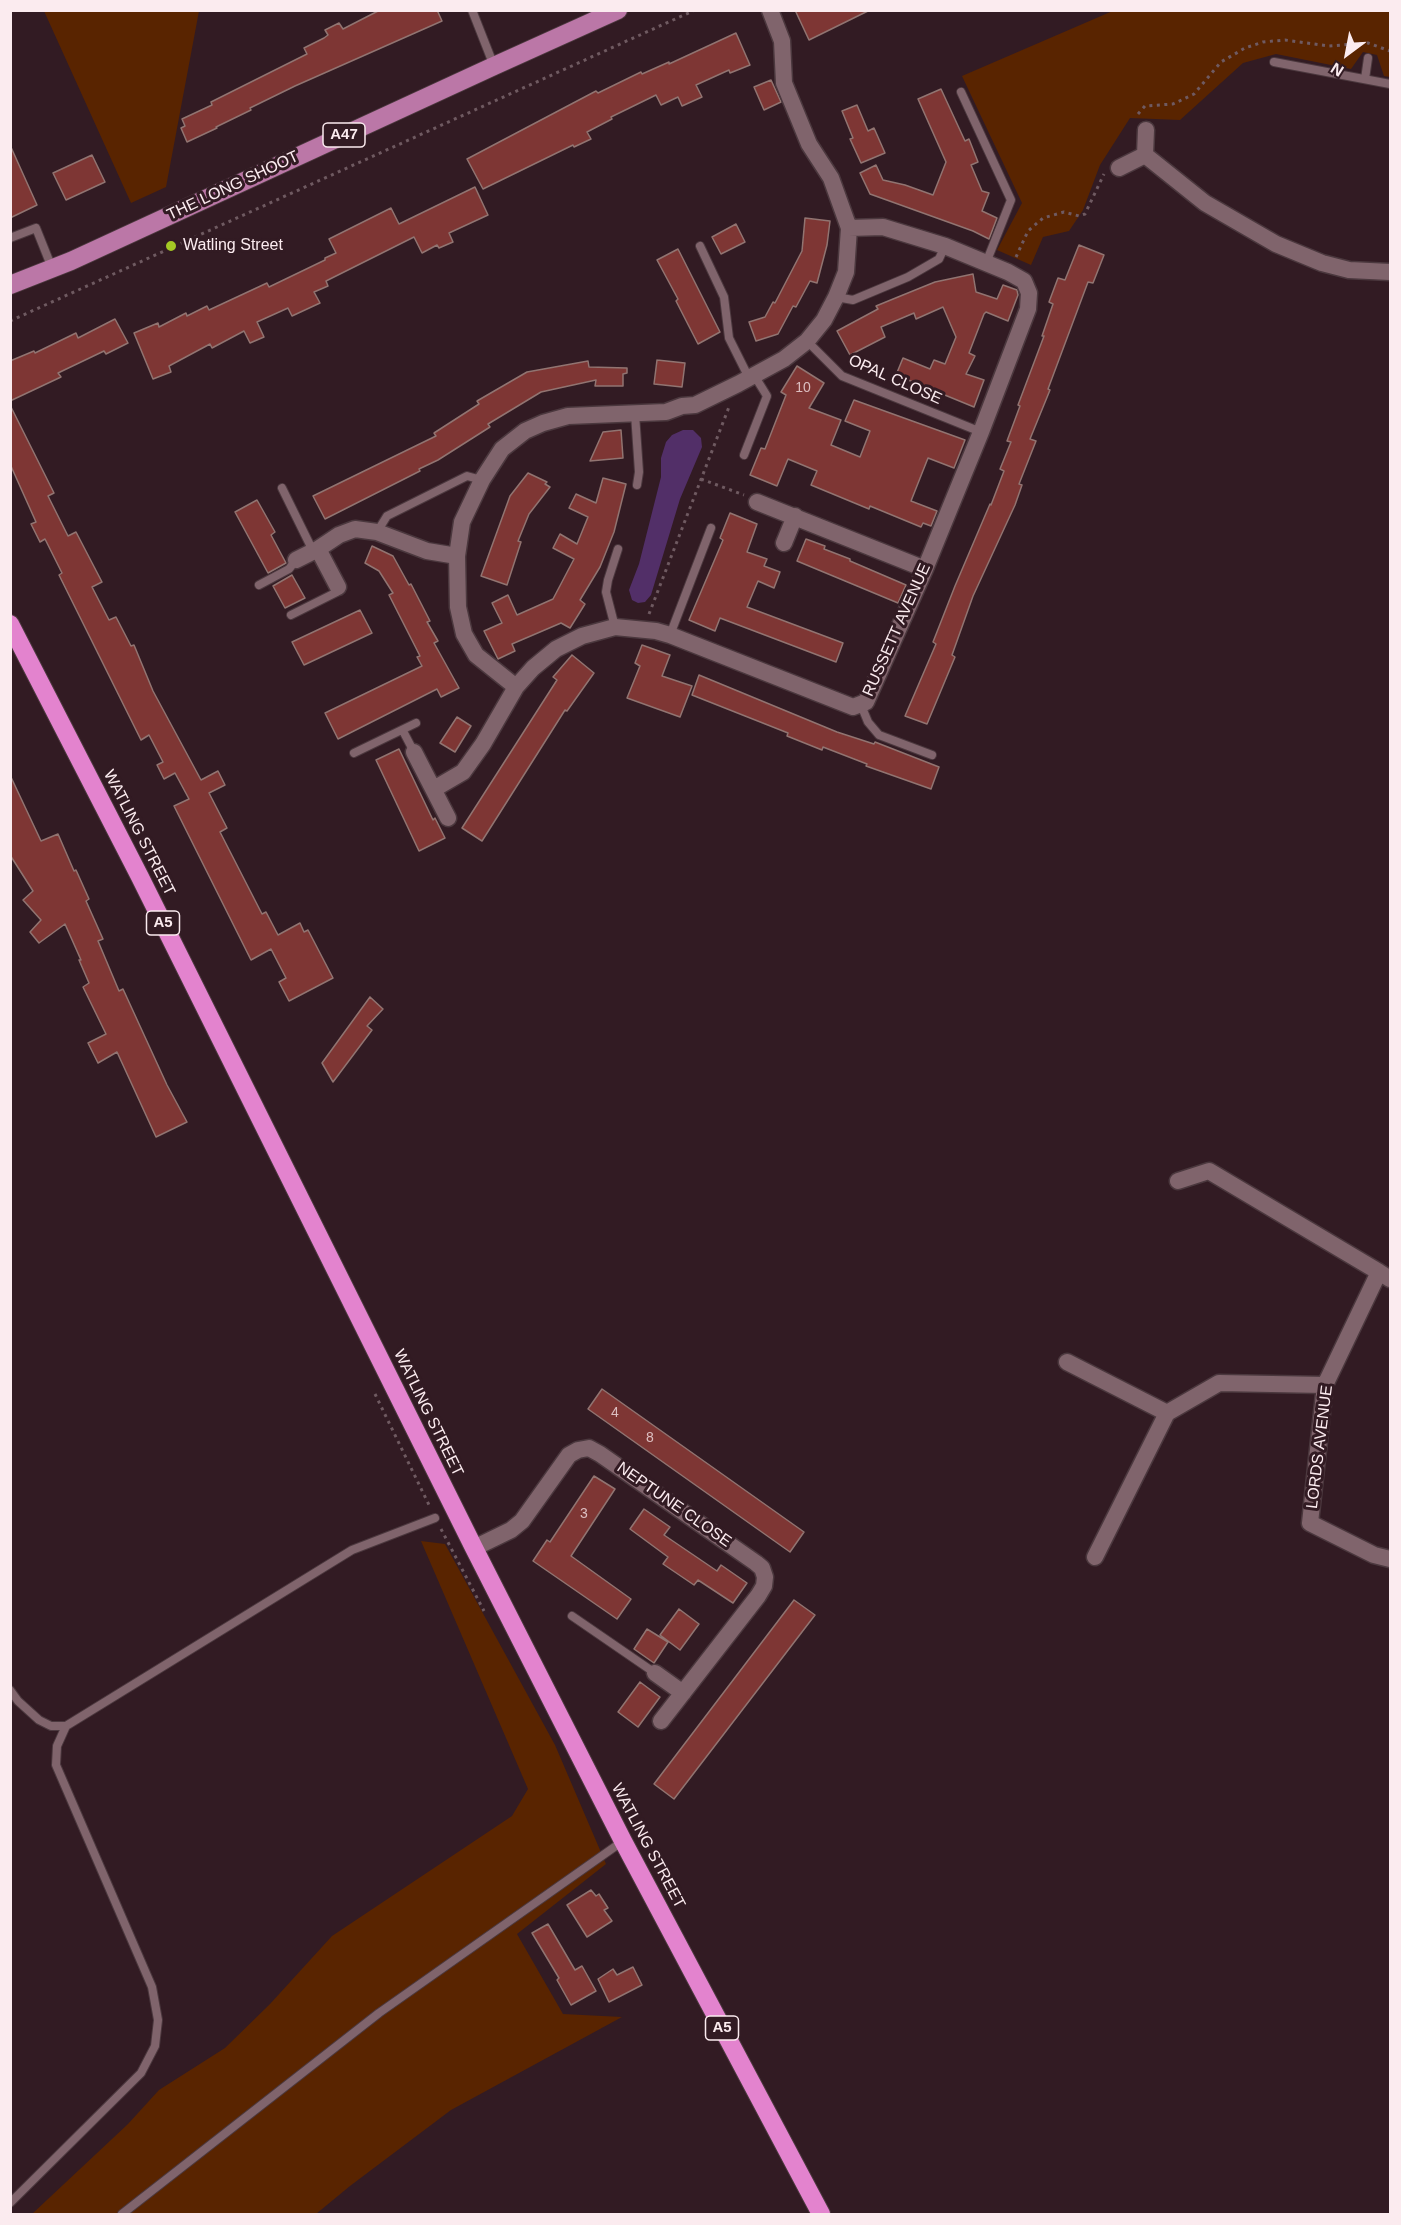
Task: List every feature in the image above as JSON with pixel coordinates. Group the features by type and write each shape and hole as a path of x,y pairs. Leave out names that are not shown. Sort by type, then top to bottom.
{"highway":[{"name":"WATLING STREET","path":"10,624 140,877 474,1548 623,1841 821,2214"}],"main road":[{"name":"THE LONG SHOOT","path":"10,285 53,269 618,10"}],"street":[{"path":"516,687 476,655 464,634 458,607 457,556 462,522 482,480 502,449 525,431 543,423 568,416 666,412 682,406 695,405 747,379 784,359 807,341 824,320 846,272 849,228 831,178 809,144 784,83 782,41 770,10"},
{"path":"1145,156 1146,130"},
{"path":"1112,170 1145,156"},
{"path":"1145,156 1205,203 1276,244 1350,270 1390,272"},
{"name":"RUSSETT AVENUE","path":"434,789 464,772 516,687 533,668 556,649 582,636 615,627 643,629 670,636 853,707 866,702 925,569 981,432 1028,309 1029,293 1024,281 1008,272 945,246 883,227 849,228"},
{"path":"757,502 925,569"},
{"path":"784,543 795,516"},
{"path":"296,560 339,535 355,529 378,532 427,551 457,556"},
{"path":"316,550 338,587"},
{"path":"414,752 448,818"},
{"path":"1178,1181 1209,1171 1384,1275"},
{"name":"LORDS AVENUE","path":"1384,1275 1325,1385 1310,1523 1374,1556 1390,1559"},
{"path":"1067,1362 1167,1413"},
{"path":"1095,1557 1167,1413 1219,1383 1325,1385"},
{"name":"NEPTUNE CLOSE","path":"474,1548 511,1530 522,1521 569,1455 589,1448 762,1568 765,1577 764,1586 758,1596 661,1721"},
{"path":"655,1673 683,1692"}],"lane":[{"path":"472,10 494,66"},
{"path":"1365,79 1368,58"},
{"path":"1274,62 1390,84"},
{"path":"961,92 1011,200 986,263"},
{"path":"10,238 36,228 53,269"},
{"path":"700,246 724,297 729,338 747,379 768,396 744,455"},
{"path":"836,297 853,300 908,277 939,259 945,246"},
{"name":"OPAL CLOSE","path":"807,341 842,376 981,432"},
{"path":"635,414 638,485"},
{"path":"378,532 387,516 466,476 482,480"},
{"path":"282,488 316,550"},
{"path":"670,636 711,528"},
{"path":"615,627 606,592 618,549"},
{"path":"259,585 289,569 296,560"},
{"path":"291,615 337,592 338,587"},
{"path":"861,705 868,722 879,735 932,755"},
{"path":"354,753 416,723"},
{"path":"403,731 414,752"},
{"path":"10,1690 18,1701 39,1720 51,1726 66,1726 352,1550 435,1518"},
{"path":"572,1616 655,1673"},
{"path":"10,2203 141,2073 155,2046 158,2020 152,1987 56,1765 57,1746 66,1726"},
{"path":"122,2214 379,2013 623,1841"}],"path":[{"path":"10,321 695,10"},
{"path":"1137,115 1144,106 1173,104 1194,94 1221,62 1245,48 1263,42 1285,40 1329,46 1368,43 1390,51"},
{"path":"1008,272 1028,231 1043,218 1064,212 1079,216 1085,214 1112,170"},
{"path":"643,629 701,479 747,379"},
{"path":"701,479 748,496 757,502"}],"shaded area":[{"path":"1115,10 1390,11 1390,77 1384,76 1377,55 1363,52 1351,69 1276,54 1243,63 1180,120 1130,118 1100,165 1083,210 1069,231 1043,237 1031,265 997,250 1022,203 962,76"},
{"path":"44,11 199,11 166,187 131,203"},
{"path":"683,430 693,430 701,438 702,447 680,499 651,595 645,602 638,603 632,600 629,590 639,564 661,477 661,458 666,442 672,435"},
{"path":"421,1541 445,1544 555,1745 606,1864 517,1934 563,2014 622,2017 451,2110 316,2214 32,2214 128,2124 159,2090 225,2048 270,2004 332,1936 512,1816 528,1789"}],"building":[{"path":"380,10 437,10 442,21 295,86 187,142 181,128 185,126 182,119 307,54 304,48 328,35 325,30 339,23 343,29"},
{"path":"795,10 870,10 809,40"},
{"path":"736,33 750,65 730,73 729,70 696,85 702,97 682,106 678,97 661,105 656,95 611,117 612,119 587,132 591,139 574,147 573,145 483,189 467,159 596,91 598,93 641,72 642,74 669,62 669,64"},
{"path":"771,80 781,102 764,110 754,87"},
{"path":"941,89 965,141 969,139 978,162 971,165 982,191 989,193 982,211 997,218 989,239 973,231 870,194 860,173 876,165 883,180 933,195 946,162 918,99"},
{"path":"857,105 868,131 874,128 885,153 861,163 850,139 853,138 842,111"},
{"path":"10,145 37,205 10,218"},
{"path":"92,155 105,182 66,200 53,173"},
{"path":"475,187 488,215 449,233 453,242 439,248 437,245 422,253 414,237 326,281 328,286 314,292 320,303 292,316 288,308 257,322 264,337 250,343 244,331 212,348 210,344 169,366 171,372 153,379 134,333 158,323 159,327 186,313 187,316 207,306 209,310 267,283 269,287 325,260 336,253 329,239 391,208 399,224"},
{"path":"805,218 830,221 827,245 817,283 810,281 778,334 756,341 749,322 765,317 773,302 775,303 802,251"},
{"path":"736,224 745,242 721,254 712,237"},
{"path":"1079,245 1104,255 1093,283 1088,282 1030,439 1036,441 1019,484 1022,485 1015,505 973,596 952,655 955,657 927,724 905,716 936,644 933,642 955,586 1004,471 1000,469 1011,442 1007,441 1044,336 1042,336 1053,304 1049,302 1058,278 1065,280"},
{"path":"678,249 720,332 698,344 657,260"},
{"path":"973,274 976,292 997,299 1003,285 1017,290 1018,295 1008,321 986,312 984,314 969,353 975,356 966,374 984,380 974,407 896,375 903,358 930,369 934,360 945,364 956,337 943,307 916,319 914,313 881,327 885,337 850,355 837,331 878,309 876,306 935,282"},
{"path":"115,319 128,343 106,354 104,351 58,373 61,377 10,401 10,361 34,351 35,353 76,333 78,338"},
{"path":"657,360 685,363 682,387 654,384"},
{"path":"588,361 589,367 627,368 627,373 623,374 623,386 595,386 596,380 541,392 488,424 490,427 438,460 419,469 420,471 325,519 313,496 436,436 434,433 479,404 477,401 527,372"},
{"path":"797,366 824,383 809,408 841,420 831,445 860,457 870,431 845,421 854,400 965,440 954,468 928,458 911,501 937,511 931,526 923,523 921,527 811,485 817,471 788,459 777,486 750,475 761,448 765,449 786,395 781,392"},
{"path":"10,405 54,493 48,496 68,536 76,532 102,582 92,587 109,620 116,617 131,646 134,645 153,691 201,780 218,771 225,785 209,793 227,828 220,832 262,914 266,912 278,935 300,923 304,932 308,930 333,978 289,1001 279,982 286,978 271,949 251,960 174,806 189,799 175,773 164,779 157,765 163,762 149,735 141,740 59,575 62,573 45,539 40,542 31,524 36,522 10,464"},
{"path":"621,430 623,458 590,461 603,432"},
{"path":"528,473 547,482 545,484 550,487 529,514 518,541 521,542 507,585 481,576 510,496"},
{"path":"603,478 626,484 614,532 600,567 580,600 585,604 570,628 561,623 512,644 515,651 498,659 484,631 502,623 492,603 508,595 517,615 553,599 574,559 553,548 560,534 577,544 588,517 569,508 576,494 596,503"},
{"path":"257,500 275,532 271,535 286,563 268,573 235,512"},
{"path":"730,513 757,524 747,552 767,559 764,566 780,572 774,588 758,581 747,607 843,643 836,662 720,618 715,631 689,620 723,540 720,538"},
{"path":"806,539 906,585 898,603 797,561"},
{"path":"372,546 393,556 409,585 411,584 430,621 427,622 438,641 434,643 459,688 441,697 437,689 338,739 325,713 422,666 417,657 420,656 389,595 393,593 379,571 365,563"},
{"path":"292,575 305,598 285,608 273,586"},
{"path":"360,610 372,633 304,665 292,642"},
{"path":"642,645 670,655 662,676 692,686 680,717 627,698 640,666 635,663"},
{"path":"572,655 594,673 567,711 565,710 482,841 462,828 557,680 553,677"},
{"path":"699,675 837,732 874,744 875,742 939,767 931,789 866,766 867,764 823,747 822,750 787,736 788,733 692,695"},
{"path":"457,717 471,726 455,752 440,743"},
{"path":"399,749 433,820 435,818 445,838 419,851 376,760"},
{"path":"10,775 41,841 58,834 89,899 86,901 103,939 98,941 119,991 123,989 167,1085 187,1122 156,1137 117,1052 98,1063 88,1043 106,1034 83,987 89,983 65,924 39,943 30,932 41,920 23,900 33,891 10,855"},
{"path":"370,997 383,1009 367,1026 372,1030 333,1082 322,1063"},
{"path":"602,1389 804,1532 790,1552 588,1409"},
{"path":"594,1476 615,1489 571,1556 631,1599 617,1619 533,1561 547,1540 550,1542"},
{"path":"644,1509 670,1527 664,1535 717,1571 721,1565 747,1583 733,1603 698,1580 694,1585 663,1564 668,1557 630,1529"},
{"path":"794,1600 815,1615 674,1799 654,1784"},
{"path":"679,1609 699,1624 680,1650 660,1635"},
{"path":"647,1629 668,1642 654,1663 634,1649"},
{"path":"640,1682 660,1697 638,1727 618,1712"},
{"path":"591,1890 596,1896 599,1894 608,1908 604,1910 612,1921 587,1937 567,1905"},
{"path":"548,1924 575,1970 582,1966 596,1991 571,2005 557,1980 559,1978 532,1933"},
{"path":"633,1967 642,1985 609,2002 598,1979 613,1969 617,1975"}],"place":[{"name":"Watling Street","path":"171,246"}]}
